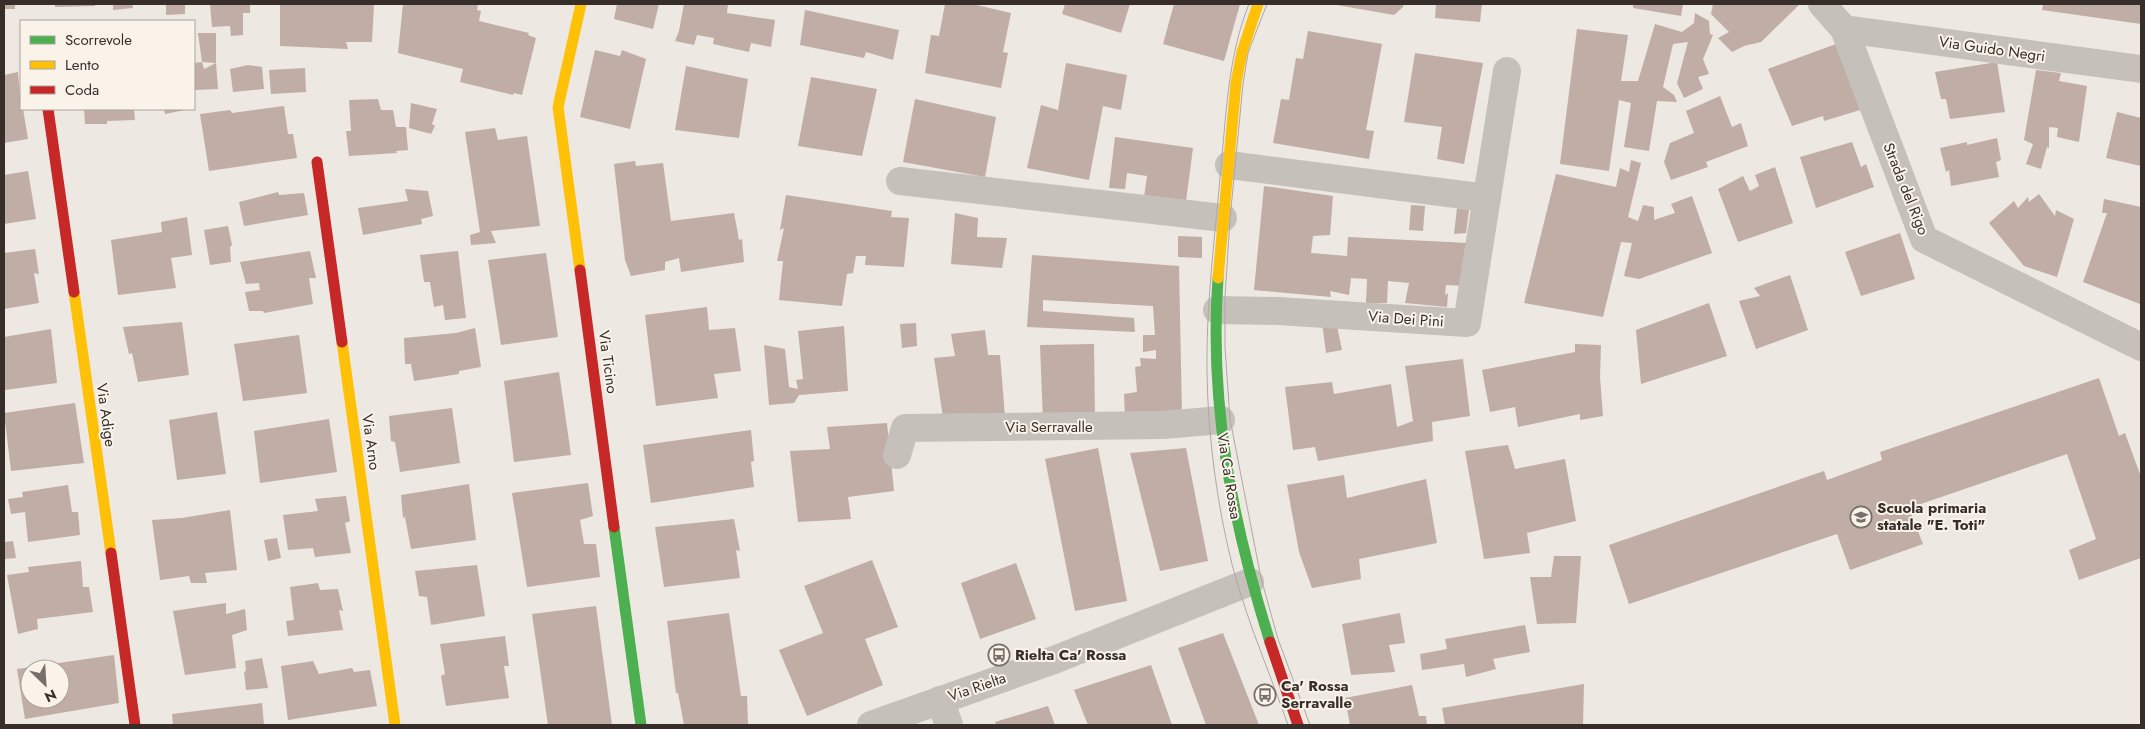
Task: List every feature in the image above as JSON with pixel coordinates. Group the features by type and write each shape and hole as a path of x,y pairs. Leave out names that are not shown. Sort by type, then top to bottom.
{"street":[{"name":"Via Ticino","path":"582,4 558,107 641,725"},
{"name":"Via Ca' Rossa","path":"1258,4 1242,52 1236,83 1223,218 1218,310 1218,404 1232,510 1250,582 1268,641 1298,725"},
{"name":"Strada del Rigo","path":"1822,4 1844,29 1924,239 2141,347"},
{"name":"Via Guido Negri","path":"1844,29 2141,69"},
{"name":"Via Dei Pini","path":"1218,310 1278,311 1467,323 1507,71"},
{"name":"Via Adige","path":"48,110 135,725"},
{"name":"Via Arno","path":"317,162 395,725"},
{"path":"1229,165 1487,198"},
{"path":"900,181 1223,218"},
{"name":"Via Serravalle","path":"897,455 905,428 1163,425 1220,420"},
{"name":"Via Rielta","path":"871,725 1054,660 1250,582"},
{"path":"940,700 949,725"}],"building":[{"path":"4,4 15,4 15,9 4,9"},
{"path":"55,4 95,4 95,6 55,7"},
{"path":"113,4 132,4 133,8 113,10"},
{"path":"166,4 185,4 185,14 166,15"},
{"path":"210,4 250,4 250,13 243,13 243,35 231,36 230,26 212,27"},
{"path":"280,4 374,4 372,42 346,42 348,49 280,46"},
{"path":"403,4 478,4 477,10 481,11 479,21 529,33 528,35 536,38 522,95 514,93 513,95 460,82 463,69 398,53"},
{"path":"617,4 659,4 653,29 614,19"},
{"path":"684,4 728,4 727,13 775,20 771,47 751,43 749,52 713,44 714,38 697,35 694,45 675,41 679,31"},
{"path":"945,4 972,4 1011,13 1003,52 1008,53 1001,88 925,73 931,35 939,36"},
{"path":"1065,4 1130,4 1121,33 1062,14"},
{"path":"1174,4 1240,4 1224,61 1163,44"},
{"path":"1331,4 1404,4 1394,15"},
{"path":"1436,4 1482,4 1480,22 1435,18"},
{"path":"1633,4 1683,4 1681,16 1633,8"},
{"path":"1713,4 1800,4 1761,42 1744,46 1732,52 1718,38 1729,32 1711,14"},
{"path":"2043,4 2141,4 2141,24 2042,10"},
{"path":"805,10 899,30 893,60 866,52 864,58 800,45"},
{"path":"1695,13 1709,21 1710,34 1713,35 1703,59 1709,74 1698,77 1703,89 1684,98 1677,83 1688,42 1673,44 1663,87 1674,95 1677,102 1657,101 1649,151 1624,147 1631,103 1619,100 1609,171 1560,164 1577,29 1628,35 1621,81 1638,81 1655,24 1682,32 1694,23"},
{"path":"1308,31 1382,44 1366,130 1374,131 1369,159 1273,143 1281,99 1289,100 1296,58 1303,59"},
{"path":"198,33 216,33 216,63 202,62"},
{"path":"1836,44 1860,110 1824,121 1823,116 1792,126 1768,69"},
{"path":"595,50 620,56 622,50 646,59 630,129 580,117"},
{"path":"1415,53 1483,63 1464,164 1437,159 1442,127 1404,122"},
{"path":"202,62 204,69 216,63 218,89 195,90 195,63"},
{"path":"1997,62 2005,112 1950,119 1946,99 1941,99 1935,72"},
{"path":"1066,63 1127,75 1121,110 1103,106 1089,180 1027,168 1041,105 1058,110"},
{"path":"248,65 262,67 264,89 233,92 230,69"},
{"path":"686,66 748,79 739,138 675,130"},
{"path":"305,68 306,92 271,94 269,70"},
{"path":"2036,70 2061,73 2059,81 2087,86 2079,142 2057,137 2058,128 2049,127 2049,148 2047,147 2041,169 2026,164 2033,144 2024,140"},
{"path":"18,72 20,110 23,110 28,139 4,143 4,75"},
{"path":"811,77 877,89 862,156 798,146"},
{"path":"1720,96 1732,127 1741,123 1748,146 1706,162 1708,167 1671,180 1664,162 1670,143 1694,133 1686,111"},
{"path":"378,99 381,110 393,110 396,127 406,127 408,150 396,151 397,153 349,156 346,131 351,131 349,100"},
{"path":"915,99 996,117 985,177 903,162"},
{"path":"411,103 437,109 432,124 435,126 431,134 409,128"},
{"path":"284,106 288,134 293,134 297,158 209,171 200,114 230,110 232,113"},
{"path":"84,110 134,110 135,120 107,121 107,124 85,124"},
{"path":"164,110 185,110 165,114"},
{"path":"2117,112 2141,118 2141,166 2106,158"},
{"path":"495,128 498,140 527,136 540,226 491,231 496,243 471,245 470,235 480,232 465,132"},
{"path":"1115,137 1193,148 1185,209 1143,204 1147,176 1127,173 1125,189 1109,188"},
{"path":"1997,138 2001,160 1996,162 1999,177 1951,186 1949,170 1946,172 1940,148 1967,142 1967,145"},
{"path":"1852,142 1861,167 1866,164 1874,187 1816,208 1800,157"},
{"path":"1631,160 1641,163 1628,217 1638,221 1643,205 1654,207 1654,220 1675,213 1671,204 1692,196 1712,253 1639,279 1624,276 1632,243 1621,242 1603,317 1524,303 1556,174 1616,187 1620,168 1629,172"},
{"path":"635,161 636,166 663,163 671,221 734,213 739,240 742,239 744,262 681,272 679,258 665,262 665,270 631,276 625,260 614,164"},
{"path":"1775,167 1793,223 1738,242 1718,189 1743,176 1750,191 1759,186 1755,175"},
{"path":"28,171 36,219 4,224 4,175"},
{"path":"1264,186 1333,196 1330,235 1313,236 1311,253 1347,256 1348,237 1468,243 1466,286 1446,285 1445,295 1448,293 1447,307 1405,303 1409,283 1388,281 1387,303 1366,303 1367,279 1351,278 1349,295 1330,291 1331,297 1254,290"},
{"path":"405,189 428,191 433,216 421,219 422,224 363,235 358,208 408,201"},
{"path":"278,192 279,195 304,193 308,215 244,226 239,202"},
{"path":"2039,194 2055,216 2056,210 2074,219 2057,277 2024,266 1989,223 2014,201 2018,208 2028,197 2029,202"},
{"path":"786,195 892,211 891,217 909,218 904,267 865,265 866,256 856,256 853,273 847,274 842,306 779,300 783,261 777,261 784,228 780,230"},
{"path":"2104,199 2141,207 2140,304 2083,282 2107,213 2102,213"},
{"path":"1411,205 1425,206 1423,231 1409,230"},
{"path":"1457,208 1469,210 1466,233 1454,234"},
{"path":"955,213 978,218 977,237 1007,238 1002,268 951,264"},
{"path":"187,217 192,255 171,258 176,288 118,295 111,240 162,232 161,222"},
{"path":"228,226 232,245 230,247 231,262 210,265 204,230"},
{"path":"1900,233 1915,279 1861,296 1845,252"},
{"path":"1178,236 1202,237 1202,258 1178,257"},
{"path":"35,249 39,274 34,273 39,303 4,309 4,253"},
{"path":"310,251 316,278 309,278 313,304 264,313 263,311 249,311 245,292 260,290 259,283 246,284 240,262"},
{"path":"458,251 466,318 445,320 443,305 434,307 430,282 424,282 420,255"},
{"path":"546,253 558,337 501,345 488,260"},
{"path":"1032,255 1179,266 1182,415 1125,417 1124,394 1137,392 1135,367 1141,366 1140,358 1156,359 1156,350 1143,352 1143,335 1155,335 1153,306 1043,300 1043,311 1134,318 1135,332 1027,327"},
{"path":"1790,275 1808,330 1756,349 1739,301 1760,296 1754,288"},
{"path":"1709,303 1727,356 1641,384 1636,330"},
{"path":"707,307 709,330 735,328 741,371 714,374 718,398 656,406 645,315"},
{"path":"182,322 189,375 138,382 132,353 129,354 123,327"},
{"path":"1322,322 1337,326 1342,350 1326,353"},
{"path":"916,323 917,346 902,348 900,324"},
{"path":"844,326 848,391 799,395 794,403 769,405 764,345 785,349 789,387 798,389 796,380 803,379 798,331"},
{"path":"475,328 481,367 459,371 459,374 414,381 411,364 405,364 404,338 456,333"},
{"path":"51,329 57,383 5,390 4,337"},
{"path":"985,330 988,355 1000,355 1005,416 944,424 934,358 955,356 951,334"},
{"path":"299,335 307,393 243,401 234,344"},
{"path":"1094,344 1095,419 1043,421 1040,345"},
{"path":"1575,344 1601,345 1600,377 1603,416 1580,420 1580,414 1518,427 1515,407 1490,412 1482,370 1575,352"},
{"path":"1463,359 1470,416 1432,422 1433,441 1318,461 1315,447 1293,450 1285,387 1332,382 1334,394 1391,384 1397,427 1413,421 1405,366"},
{"path":"559,372 571,455 514,462 504,381"},
{"path":"2099,378 2119,436 2125,433 2141,477 2141,558 2079,580 2069,550 2096,539 2067,454 1909,508 1923,544 1850,570 1837,534 1629,604 1609,545 1824,471 1827,480 1882,460 1880,452"},
{"path":"75,403 84,463 11,471 4,413"},
{"path":"452,408 460,463 400,472 395,442 391,441 389,416"},
{"path":"217,412 226,474 177,480 169,420"},
{"path":"329,419 337,472 260,483 254,431"},
{"path":"887,423 894,491 848,497 851,519 798,522 790,451 830,449 827,427"},
{"path":"751,430 754,461 751,462 754,487 651,503 643,445"},
{"path":"1508,445 1515,469 1565,459 1576,521 1527,533 1530,553 1484,559 1465,451"},
{"path":"1098,448 1127,601 1075,611 1045,459"},
{"path":"1186,448 1208,561 1160,571 1130,453"},
{"path":"1344,475 1347,498 1426,479 1437,543 1359,559 1361,579 1312,588 1299,552 1287,485"},
{"path":"588,483 593,516 580,520 584,544 596,544 600,577 527,587 512,493"},
{"path":"469,484 476,540 411,549 405,517 403,518 401,495"},
{"path":"68,485 72,512 78,512 80,535 28,542 25,512 11,514 8,499 23,497 22,492"},
{"path":"346,496 350,521 345,523 351,553 315,557 313,548 288,550 283,515 318,511 315,499"},
{"path":"230,510 237,570 205,573 207,583 191,583 189,576 160,580 152,520 182,518"},
{"path":"734,519 740,551 736,550 740,578 664,587 655,527"},
{"path":"277,538 281,558 268,561 264,540"},
{"path":"13,541 16,558 4,559 4,542"},
{"path":"1554,556 1581,556 1576,623 1537,624 1530,577 1551,577"},
{"path":"872,560 898,627 865,639 883,685 807,716 779,650 823,633 804,586"},
{"path":"81,561 83,587 89,587 93,612 37,619 38,629 18,634 7,575 29,572 28,567"},
{"path":"1016,563 1036,619 980,639 961,583"},
{"path":"477,565 485,616 431,625 427,597 419,596 415,571"},
{"path":"318,583 320,590 338,589 343,611 339,610 343,630 288,636 286,621 294,620 290,587"},
{"path":"226,603 226,614 245,609 247,630 232,635 236,668 185,675 173,611"},
{"path":"596,606 612,725 548,725 532,614"},
{"path":"729,613 741,696 747,696 748,725 684,725 678,693 676,693 667,621"},
{"path":"1400,613 1405,643 1389,645 1395,672 1351,675 1342,624"},
{"path":"1525,625 1530,652 1493,659 1496,669 1466,677 1464,664 1422,670 1420,654 1447,649 1445,639"},
{"path":"1223,633 1259,725 1206,725 1178,648"},
{"path":"505,636 509,666 504,666 509,698 446,706 441,676 445,674 440,644"},
{"path":"114,655 119,703 25,719 23,709 70,709 70,661"},
{"path":"262,658 268,688 246,690 245,661"},
{"path":"313,661 319,674 352,668 354,672 370,670 377,706 288,720 281,666"},
{"path":"1151,665 1172,725 1088,725 1074,690"},
{"path":"17,669 20,669 20,688"},
{"path":"1584,684 1583,724 1445,725 1442,708"},
{"path":"1412,685 1419,716 1426,716 1427,725 1350,725 1345,698"},
{"path":"262,703 264,725 173,725 172,714"},
{"path":"1048,706 1055,725 996,725 995,722"}],"tram line":[{"path":"1249,4 1236,46 1228,90 1209,305 1207,348 1209,421 1214,470 1232,566 1246,612 1288,725"},
{"path":"1267,4 1248,53 1243,84 1230,219 1225,297 1225,347 1230,419 1261,578 1278,639 1310,725"}],"traffic: fast":[{"path":"1218,278 1217,371 1220,417 1226,462 1234,507 1256,597 1270,642"},
{"path":"614,527 641,725"}],"traffic: slow":[{"path":"580,270 558,107 581,4"},
{"path":"1218,278 1236,83 1242,52 1258,4"},
{"path":"74,292 111,553"},
{"path":"342,342 395,725"}],"traffic: jam":[{"path":"48,110 74,292"},
{"path":"317,162 342,342"},
{"path":"580,270 614,527"},
{"path":"111,553 135,725"},
{"path":"1270,642 1298,725"}],"place":[{"name":"Scuola primaria statale \"E. Toti\"","path":"1861,517"},
{"name":"Rielta Ca' Rossa","path":"999,655"},
{"name":"Ca' Rossa Serravalle","path":"1265,695"}]}
